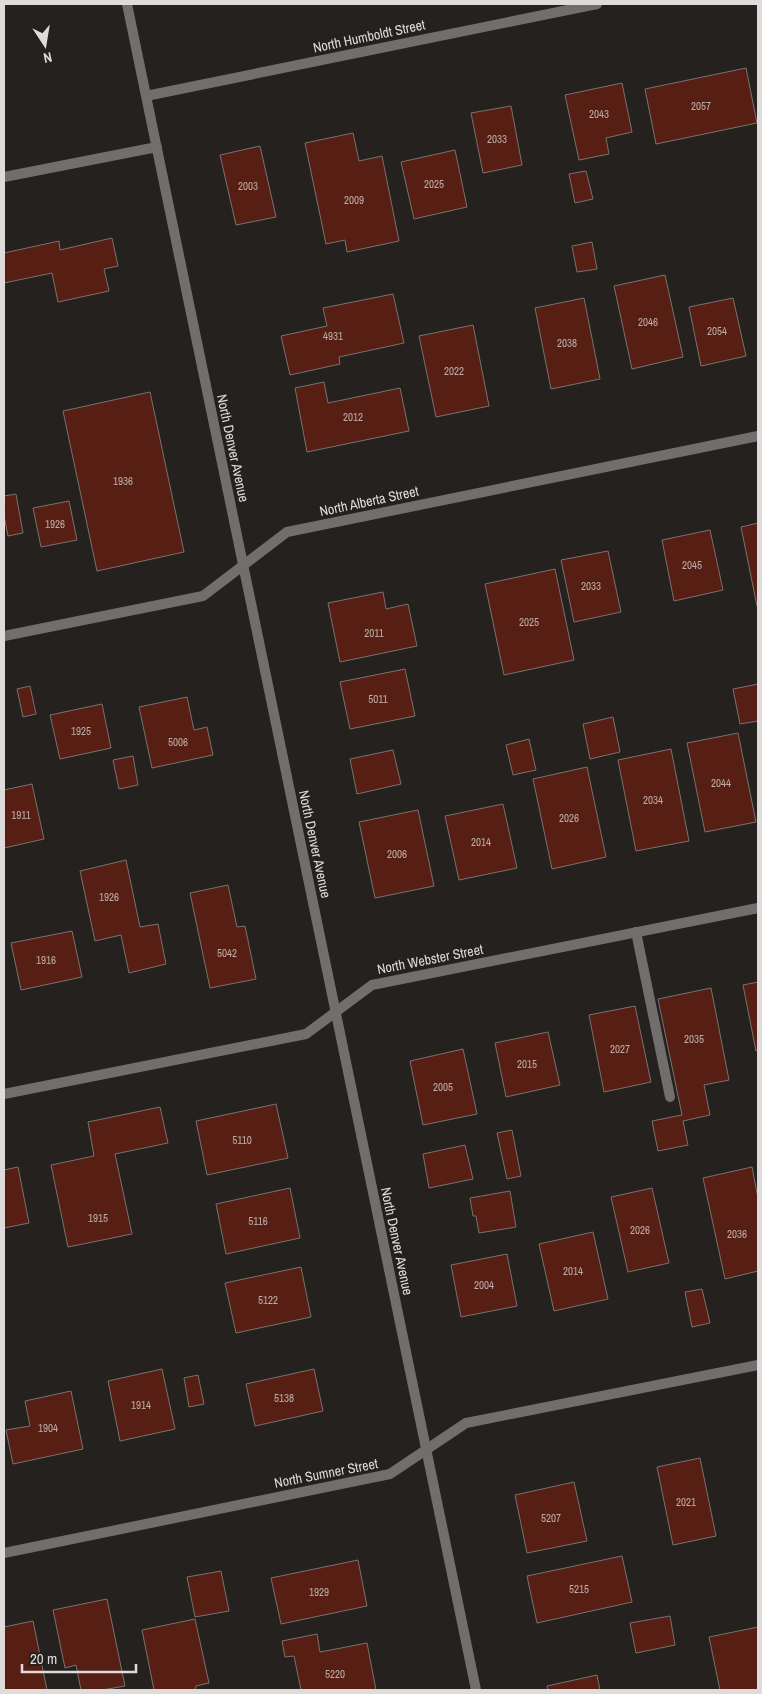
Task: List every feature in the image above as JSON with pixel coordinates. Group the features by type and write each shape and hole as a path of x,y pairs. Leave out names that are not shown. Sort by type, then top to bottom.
{"street":[{"name":"North Denver Avenue","path":"128,4 476,1690"},
{"name":"North Humboldt Street","path":"146,96 597,4"},
{"path":"4,177 157,147"},
{"name":"North Alberta Street","path":"4,636 203,596 286,532 758,436"},
{"name":"North Webster Street","path":"4,1094 306,1034 372,985 758,908"},
{"path":"636,932 670,1097"},
{"name":"North Sumner Street","path":"4,1553 390,1474 466,1423 758,1365"}],"building":[{"path":"746,68 757,123 656,144 645,89"},
{"path":"622,83 632,132 606,138 609,154 579,160 565,95"},
{"path":"511,106 522,165 483,173 471,113"},
{"path":"353,133 359,161 382,156 399,241 347,252 345,240 326,244 305,143"},
{"path":"260,146 276,217 236,225 220,155"},
{"path":"455,150 467,207 414,219 401,162"},
{"path":"586,171 593,199 575,203 569,174"},
{"path":"112,238 118,266 104,269 109,291 58,302 52,273 4,283 4,253 59,241 60,250"},
{"path":"592,242 597,269 577,272 572,246"},
{"path":"665,275 683,357 632,369 614,286"},
{"path":"393,294 404,343 339,357 340,364 290,375 281,336 327,326 323,308"},
{"path":"584,298 600,379 551,389 535,308"},
{"path":"733,298 746,356 701,366 689,307"},
{"path":"473,325 489,406 436,417 419,336"},
{"path":"324,382 328,403 400,388 409,431 307,452 295,388"},
{"path":"150,392 184,552 97,571 63,411"},
{"path":"16,494 23,533 8,536 4,516 4,496"},
{"path":"69,501 77,540 41,547 33,508"},
{"path":"758,523 758,605 757,606 741,527"},
{"path":"710,530 723,590 674,601 662,540"},
{"path":"608,551 621,612 574,622 561,560"},
{"path":"555,569 574,660 504,675 485,584"},
{"path":"383,592 386,609 408,604 417,646 340,662 328,603"},
{"path":"405,669 415,716 350,729 340,682"},
{"path":"758,684 758,721 740,724 733,689"},
{"path":"30,686 36,714 23,717 17,689"},
{"path":"187,697 194,730 207,727 213,755 152,768 139,707"},
{"path":"102,704 111,748 60,759 50,715"},
{"path":"613,717 620,752 590,759 583,724"},
{"path":"738,733 756,822 705,832 687,743"},
{"path":"529,739 536,770 513,775 506,745"},
{"path":"671,749 689,841 636,851 618,760"},
{"path":"393,750 401,784 357,794 350,759"},
{"path":"133,756 138,785 119,789 113,760"},
{"path":"587,767 606,857 552,869 533,779"},
{"path":"32,784 44,839 4,848 4,790"},
{"path":"503,804 517,868 459,880 445,816"},
{"path":"418,810 434,886 375,898 359,822"},
{"path":"126,860 140,927 158,924 166,964 129,973 121,935 95,941 80,871"},
{"path":"228,885 237,927 245,926 256,979 210,988 190,893"},
{"path":"72,931 82,977 21,990 11,943"},
{"path":"758,982 758,1050 756,1051 743,985"},
{"path":"711,988 729,1080 704,1085 710,1115 683,1121 688,1145 658,1151 652,1121 682,1115 658,999"},
{"path":"635,1006 651,1082 604,1092 589,1015"},
{"path":"548,1032 560,1085 506,1097 495,1043"},
{"path":"463,1049 477,1114 423,1125 410,1061"},
{"path":"276,1104 288,1158 207,1175 196,1121"},
{"path":"160,1107 168,1143 115,1154 132,1234 68,1247 51,1165 94,1156 88,1122"},
{"path":"512,1130 521,1176 507,1179 497,1133"},
{"path":"465,1145 473,1179 429,1188 423,1154"},
{"path":"18,1167 29,1223 4,1228 4,1170"},
{"path":"752,1167 758,1198 758,1271 725,1279 703,1178"},
{"path":"290,1188 300,1238 226,1254 216,1204"},
{"path":"652,1188 669,1263 628,1272 611,1197"},
{"path":"510,1191 516,1227 479,1233 476,1216 473,1216 470,1198"},
{"path":"593,1232 608,1299 554,1311 539,1244"},
{"path":"507,1254 517,1306 461,1317 451,1265"},
{"path":"301,1267 311,1317 236,1333 225,1283"},
{"path":"702,1289 710,1323 692,1327 685,1292"},
{"path":"162,1369 175,1429 120,1441 108,1381"},
{"path":"314,1369 323,1411 255,1426 246,1384"},
{"path":"198,1375 204,1404 189,1407 184,1378"},
{"path":"71,1391 83,1449 13,1464 6,1430 30,1426 25,1401"},
{"path":"700,1458 716,1536 673,1545 657,1467"},
{"path":"574,1482 587,1541 527,1553 515,1495"},
{"path":"622,1556 632,1602 537,1623 527,1576"},
{"path":"358,1560 367,1606 281,1624 271,1578"},
{"path":"221,1571 229,1611 195,1617 187,1577"},
{"path":"107,1599 125,1686 102,1690 81,1690 76,1665 65,1668 53,1610"},
{"path":"670,1616 675,1645 636,1653 630,1623"},
{"path":"195,1619 209,1683 196,1686 195,1690 154,1690 142,1630"},
{"path":"33,1621 47,1690 4,1690 4,1627"},
{"path":"758,1627 758,1690 720,1690 709,1637"},
{"path":"317,1634 320,1652 367,1643 376,1690 301,1690 294,1656 285,1657 282,1641"},
{"path":"597,1675 600,1690 548,1690 547,1686"}]}
